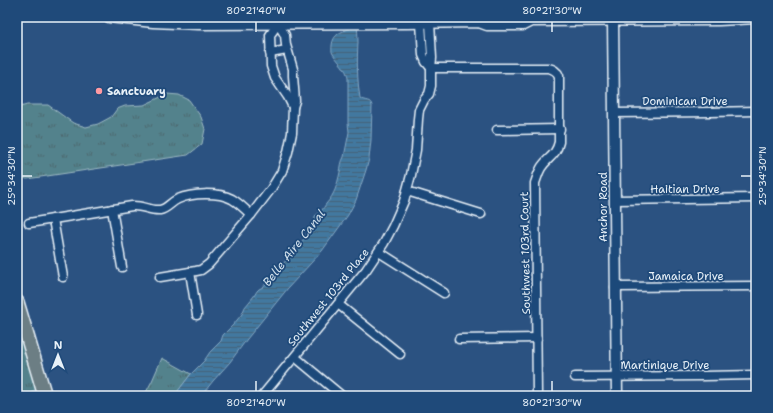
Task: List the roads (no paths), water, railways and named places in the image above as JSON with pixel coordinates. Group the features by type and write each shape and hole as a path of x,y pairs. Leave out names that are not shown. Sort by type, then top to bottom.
{"main road":[{"path":"17,302 45,396"}],"street":[{"path":"109,17 153,22 184,20 278,20 345,23 478,22 487,26 523,25 531,21 613,19 719,20 756,18"},
{"name":"Anchor Road","path":"613,19 617,396"},
{"path":"160,277 201,270 209,264 251,215 271,189 282,171 291,140 293,107 295,101 291,63 285,35 278,20"},
{"path":"278,20 270,35 271,66 293,107"},
{"name":"Southwest 103rd Place","path":"262,396 366,270 379,252 393,226 407,191 411,175 416,150 419,110 430,90 432,58 425,23"},
{"path":"270,53 287,50"},
{"name":"Southwest 103rd Court","path":"431,68 546,67 556,71 560,79 560,129 558,146 553,155 538,173 536,183 537,396"},
{"name":"Dominican Drive","path":"614,113 756,111"},
{"path":"497,130 560,129"},
{"path":"407,191 481,214"},
{"path":"29,223 135,206 160,210 180,198 205,194 230,198 238,202 251,215"},
{"name":"Haitian Drive","path":"615,200 714,200 756,198"},
{"path":"112,209 122,266"},
{"path":"53,219 63,277"},
{"path":"379,252 444,293"},
{"path":"190,272 197,315"},
{"name":"Jamaica Drive","path":"615,287 756,286"},
{"path":"338,304 400,354"},
{"path":"459,339 537,338"},
{"path":"295,357 342,396"},
{"name":"Martinique Drive","path":"575,377 710,376 756,374"}],"water":[{"path":"348,17 360,17 358,23 359,91 360,98 369,101 372,106 369,159 356,200 348,215 322,251 288,288 230,362 201,396 174,396 191,374 221,341 223,335 242,314 245,307 257,291 263,287 297,249 315,222 315,216 323,209 334,193 349,132 348,78 344,69 332,53 332,45 338,34 350,29"}],"place":[{"name":"Sanctuary","path":"99,91"}],"water label":[{"name":"Belle Aire Canal","path":"294,248"}]}
